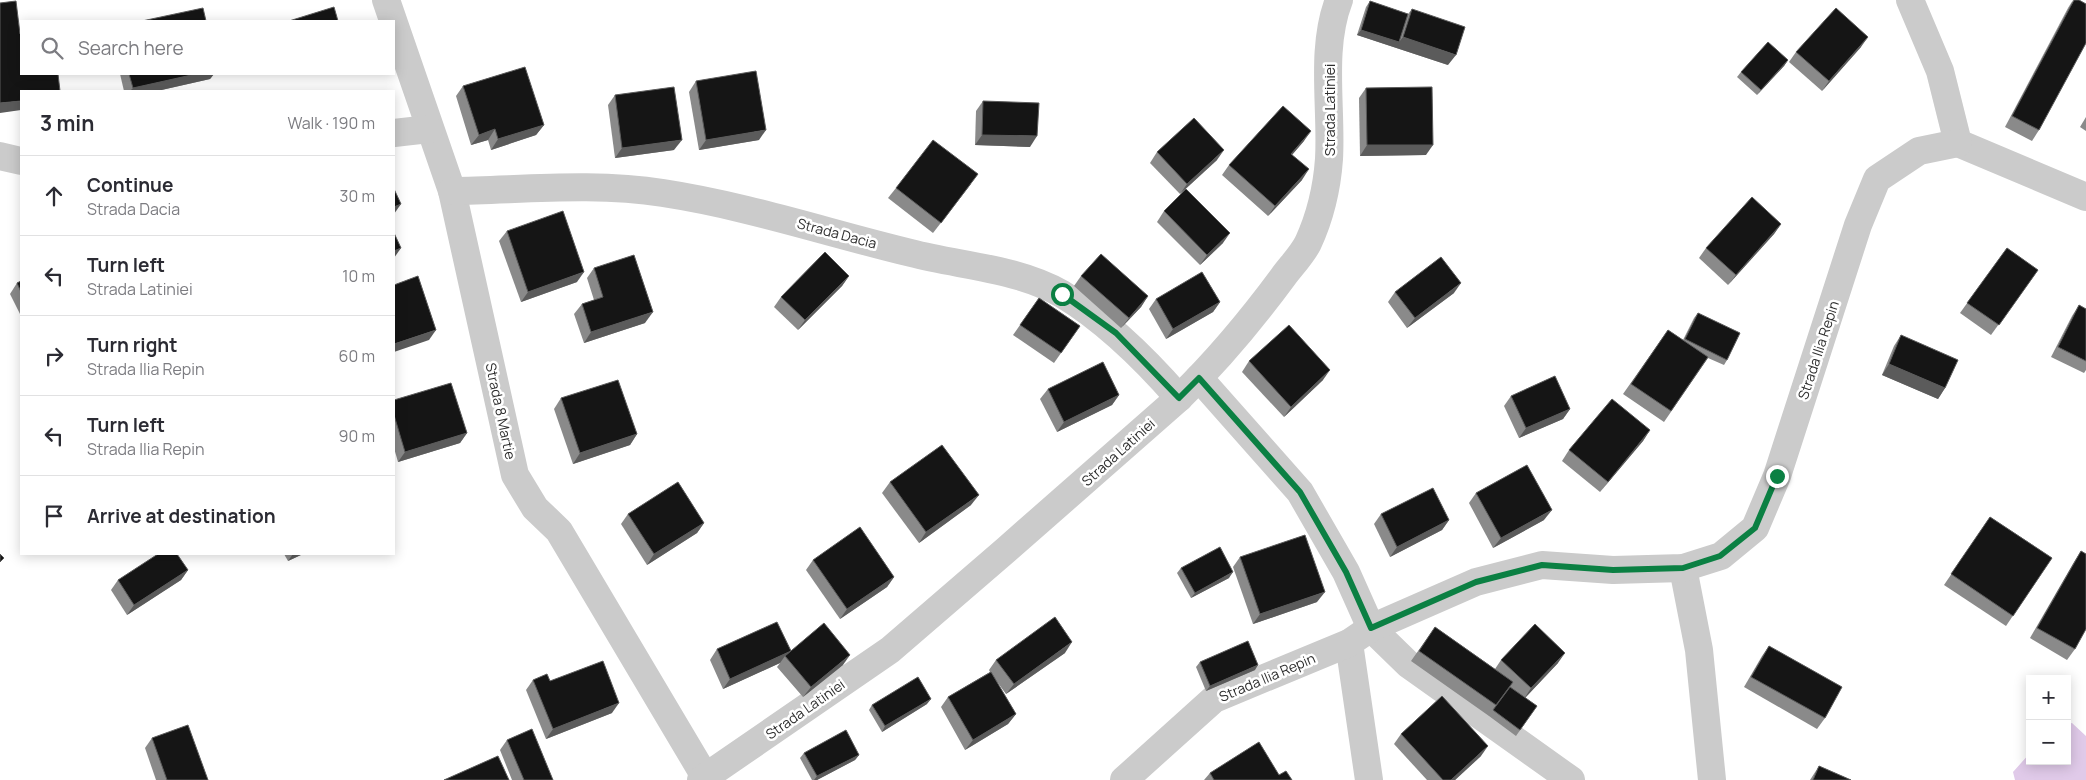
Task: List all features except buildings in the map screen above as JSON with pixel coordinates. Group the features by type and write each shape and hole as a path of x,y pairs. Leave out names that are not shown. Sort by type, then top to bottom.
{"street":[{"name":"Strada 8 Martie","path":"386,0 393,20"},
{"name":"Strada Latiniei","path":"704,779 890,650 1179,398 1199,378 1267,298 1307,244 1324,196 1329,158 1328,69 1335,10 1339,0"},
{"path":"1910,0 1940,70 1958,142 2086,197"},
{"name":"Strada 8 Martie","path":"395,27 452,191 515,476 535,508 559,531 704,779"},
{"path":"395,133 429,129"},
{"name":"Strada Ilia Repin","path":"1124,780 1214,699 1360,636 1476,582 1542,565 1613,570 1683,568 1720,556 1755,528 1777,476 1858,225 1876,179 1919,151 1958,142"},
{"path":"0,156 20,161"},
{"name":"Strada Dacia","path":"452,191 598,186 663,193 768,214 912,254 1027,278 1062,294 1116,333 1179,398"},
{"path":"1199,378 1300,492 1346,572 1360,636 1369,780"},
{"path":"1683,568 1699,650 1712,780"},
{"path":"1360,636 1408,664 1571,780"}],"shaded area":[{"path":"2071,723 2086,736 2086,780 2015,780 2013,772 2026,757 2026,765 2071,765"}],"route":[{"path":"1062,294 1116,333 1160,376 1179,398 1199,378 1300,492 1328,536 1371,628 1476,582 1542,565 1613,570 1683,568 1720,556 1755,528 1777,476"}]}
